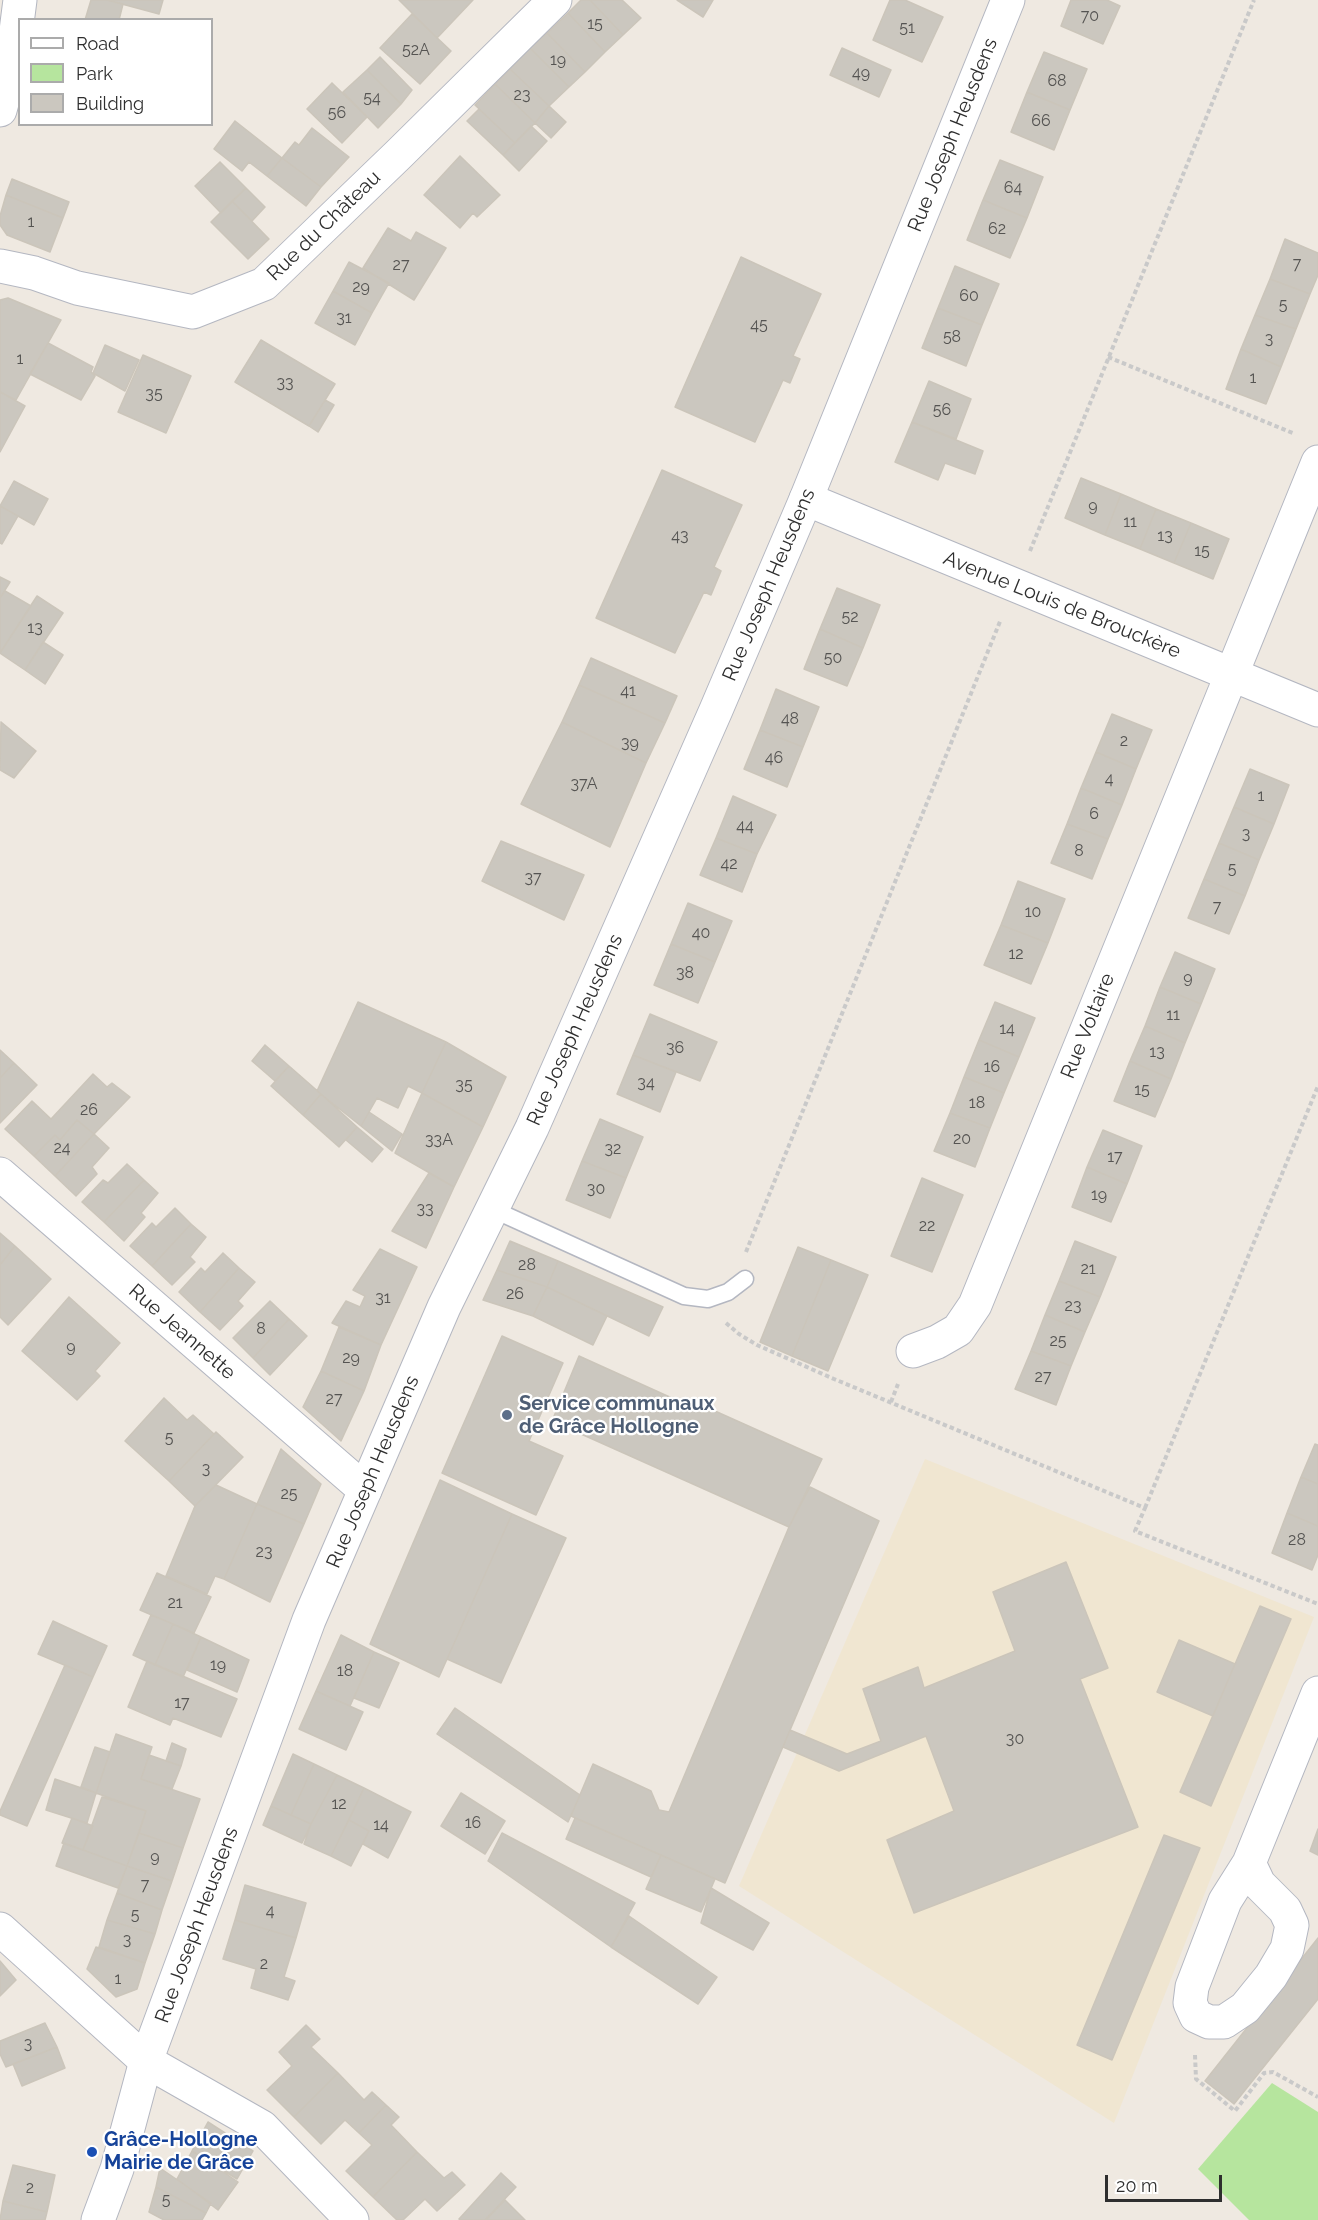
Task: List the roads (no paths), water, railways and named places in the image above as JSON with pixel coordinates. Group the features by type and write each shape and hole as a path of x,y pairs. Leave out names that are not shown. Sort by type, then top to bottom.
{"street":[{"path":"0,110 11,70 20,0"},
{"name":"Rue du Château","path":"0,266 34,273 77,288 193,312 264,284 555,0"},
{"name":"Rue Joseph Heusdens","path":"98,2220 117,2169 146,2061 309,1620 444,1307 532,1128 607,959 806,499 1008,0"},
{"name":"Rue Voltaire","path":"913,1351 958,1330 975,1305 1318,462"},
{"name":"Avenue Louis de Brouckère","path":"806,499 1318,710"},
{"name":"Rue Jeannette","path":"0,1174 365,1490"},
{"path":"1249,1863 1259,1884 1285,1910 1292,1925 1287,1949 1271,1976 1245,2008 1224,2022 1209,2022 1196,2016 1190,2003 1192,1987 1225,1901 1249,1863 1318,1694"},
{"path":"0,1929 146,2061 262,2127 352,2220"}],"lane":[{"path":"492,1209 684,1296 708,1299 728,1292 745,1279"}],"place":[{"name":"Service communaux de Grâce Hollogne","path":"507,1415"},
{"name":"Grâce-Hollogne Mairie de Grâce","path":"92,2152"}]}
